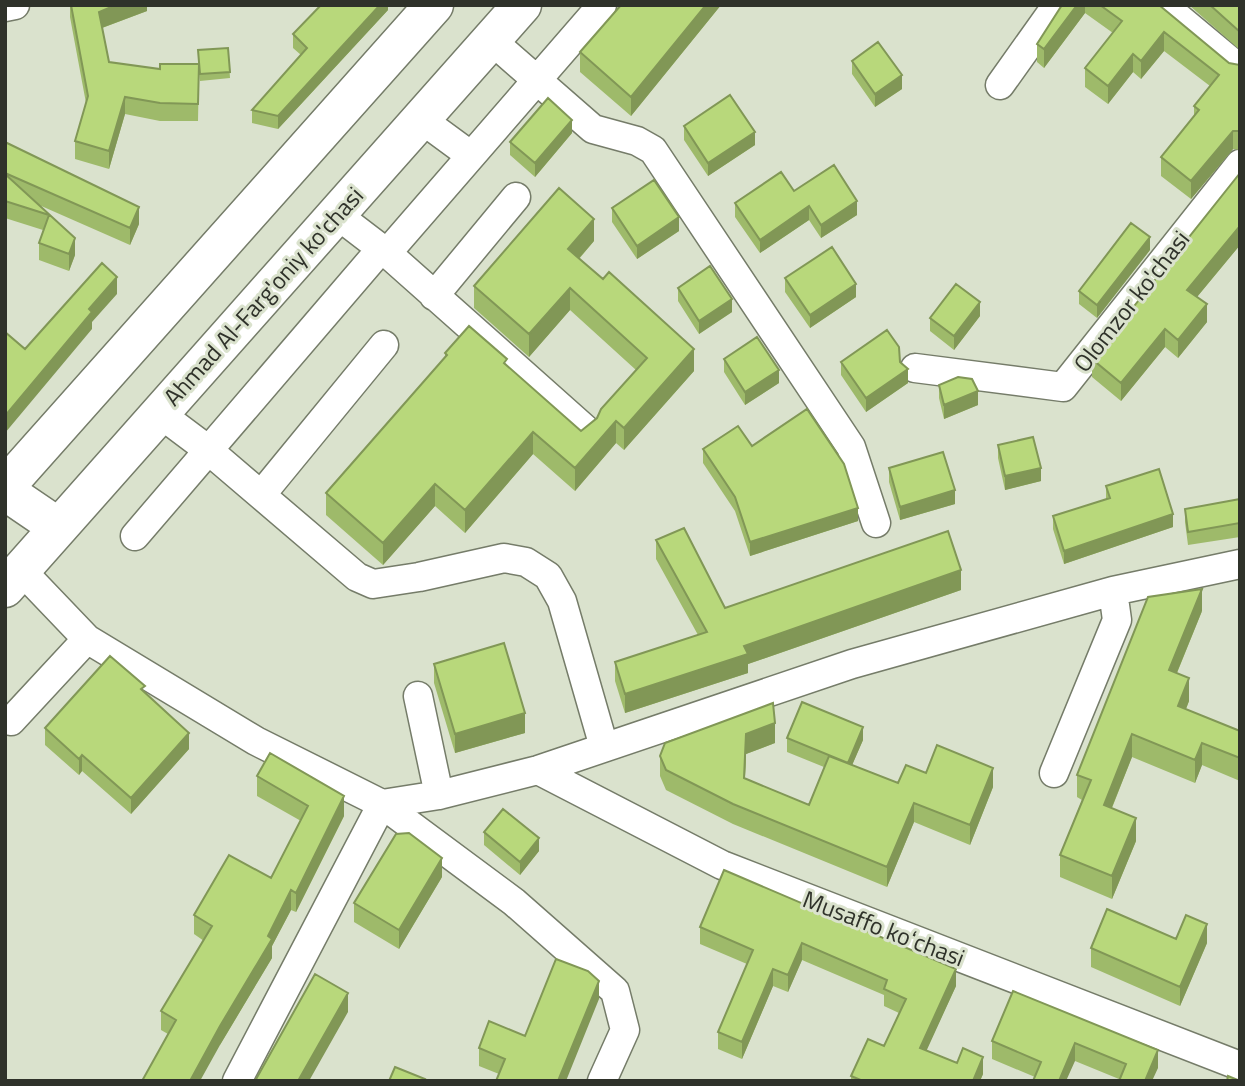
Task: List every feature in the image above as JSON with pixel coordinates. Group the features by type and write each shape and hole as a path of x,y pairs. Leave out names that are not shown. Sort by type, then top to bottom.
{"highway":[{"name":"Ahmad Al-Farg'oniy ko'chasi","path":"13,579 522,5"},
{"path":"58,527 5,489 427,9"}],"street":[{"path":"5,7 15,5"},
{"path":"135,536 207,449 602,5"},
{"path":"1000,85 1058,5"},
{"path":"1163,5 1240,69"},
{"path":"491,40 593,129 637,141 653,150 851,447 876,523"},
{"path":"421,119 470,155"},
{"name":"Olomzor ko'chasi","path":"915,368 1062,387 1240,164"},
{"path":"434,296 516,197"},
{"path":"336,214 384,251 585,429"},
{"path":"261,495 384,345"},
{"path":"159,413 207,449 357,577 373,584 419,578 504,558 526,562 548,576 562,601 604,747"},
{"path":"382,804 439,795 538,770 852,664 1113,591 1240,564"},
{"path":"13,579 86,639 256,741 382,804 514,902 615,991 625,1030 602,1081"},
{"path":"1054,773 1116,620 1113,591"},
{"path":"5,720 11,721 86,639"},
{"path":"418,696 439,795"},
{"name":"Musaffo koʻchasi","path":"538,770 722,865 1240,1066"},
{"path":"236,1081 382,804"}],"building":[{"path":"71,5 116,5 99,12 109,62 160,69 160,64 199,64 198,104 160,103 125,97 109,151 75,141 88,96"},
{"path":"321,5 380,5 278,116 252,110 307,48 293,34"},
{"path":"621,5 706,5 631,97 580,52"},
{"path":"1062,5 1077,5 1044,49 1037,44"},
{"path":"1100,5 1159,5 1229,63 1240,65 1240,131 1233,131 1191,181 1161,157 1199,110 1194,106 1219,75 1164,32 1141,61 1133,54 1108,86 1085,68 1122,21"},
{"path":"1210,5 1240,5 1240,32"},
{"path":"878,42 902,75 875,94 852,61"},
{"path":"228,48 230,72 200,74 198,50"},
{"path":"730,95 755,132 708,163 684,126"},
{"path":"548,98 572,120 535,163 510,142"},
{"path":"5,142 139,207 130,228 5,173"},
{"path":"834,165 857,201 821,225 809,206 760,240 735,203 781,172 794,191"},
{"path":"1240,173 1240,226 1187,290 1207,304 1178,340 1165,329 1121,383 1092,359"},
{"path":"5,174 75,238 69,254 39,243 49,215 5,201"},
{"path":"654,180 679,217 637,246 612,208"},
{"path":"559,188 594,219 568,249 603,279 609,272 694,349 624,428 616,421 575,468 533,432 465,510 435,484 383,543 326,493 447,355 445,353 469,326 507,359 504,363 581,431 597,418 601,409 647,358 570,288 529,334 474,286"},
{"path":"1131,223 1150,237 1097,305 1079,291"},
{"path":"832,247 856,284 810,315 785,278"},
{"path":"102,263 117,277 89,309 92,312 5,416 5,332 25,349"},
{"path":"710,266 732,299 699,321 678,288"},
{"path":"956,284 980,302 954,336 930,318"},
{"path":"887,330 899,347 900,362 908,369 866,398 841,362"},
{"path":"757,337 779,370 745,392 724,359"},
{"path":"958,377 972,379 978,391 944,405 939,385"},
{"path":"807,409 844,464 858,508 750,542 735,497 703,449 738,426 752,446"},
{"path":"1033,437 1041,468 1005,476 998,445"},
{"path":"943,452 955,490 900,507 889,468"},
{"path":"1159,469 1173,514 1064,551 1053,516 1110,498 1106,486"},
{"path":"1240,499 1240,523 1188,532 1185,509"},
{"path":"684,528 725,608 948,531 961,570 744,646 748,654 625,694 615,662 707,632 656,540"},
{"path":"1202,589 1169,670 1189,678 1178,706 1240,731 1240,758 1202,743 1195,760 1132,734 1104,805 1136,818 1112,876 1060,855 1091,780 1077,775 1148,597"},
{"path":"504,643 525,713 455,734 434,664"},
{"path":"110,656 145,686 141,689 189,733 131,798 82,755 79,759 45,728"},
{"path":"802,702 863,727 848,763 787,738"},
{"path":"773,703 775,723 746,734 744,778 809,805 829,756 898,783 906,765 926,773 937,745 993,768 970,825 914,803 887,867 733,804 666,770 660,756 665,743"},
{"path":"270,753 344,796 296,893 291,890 268,936 272,939 190,1081 142,1081 176,1020 161,1011 212,926 194,915 229,855 271,878 308,806 257,776"},
{"path":"503,809 539,838 520,862 484,832"},
{"path":"409,833 442,858 399,930 354,903 396,834"},
{"path":"724,870 956,969 920,1048 957,1063 963,1048 983,1057 973,1081 863,1081 851,1076 868,1039 884,1046 906,999 884,989 887,980 802,943 788,975 773,969 742,1042 718,1032 753,950 700,927"},
{"path":"1107,909 1176,939 1186,915 1207,924 1180,987 1091,948"},
{"path":"556,959 588,971 599,981 558,1081 496,1081 505,1059 479,1048 489,1021 525,1036"},
{"path":"315,974 348,993 298,1081 255,1081"},
{"path":"1013,991 1158,1050 1145,1081 1119,1081 1126,1064 1075,1043 1059,1081 1033,1081 1041,1062 992,1041"},
{"path":"395,1067 425,1079 389,1081"},
{"path":"1228,1076 1240,1081 1227,1081"}]}
